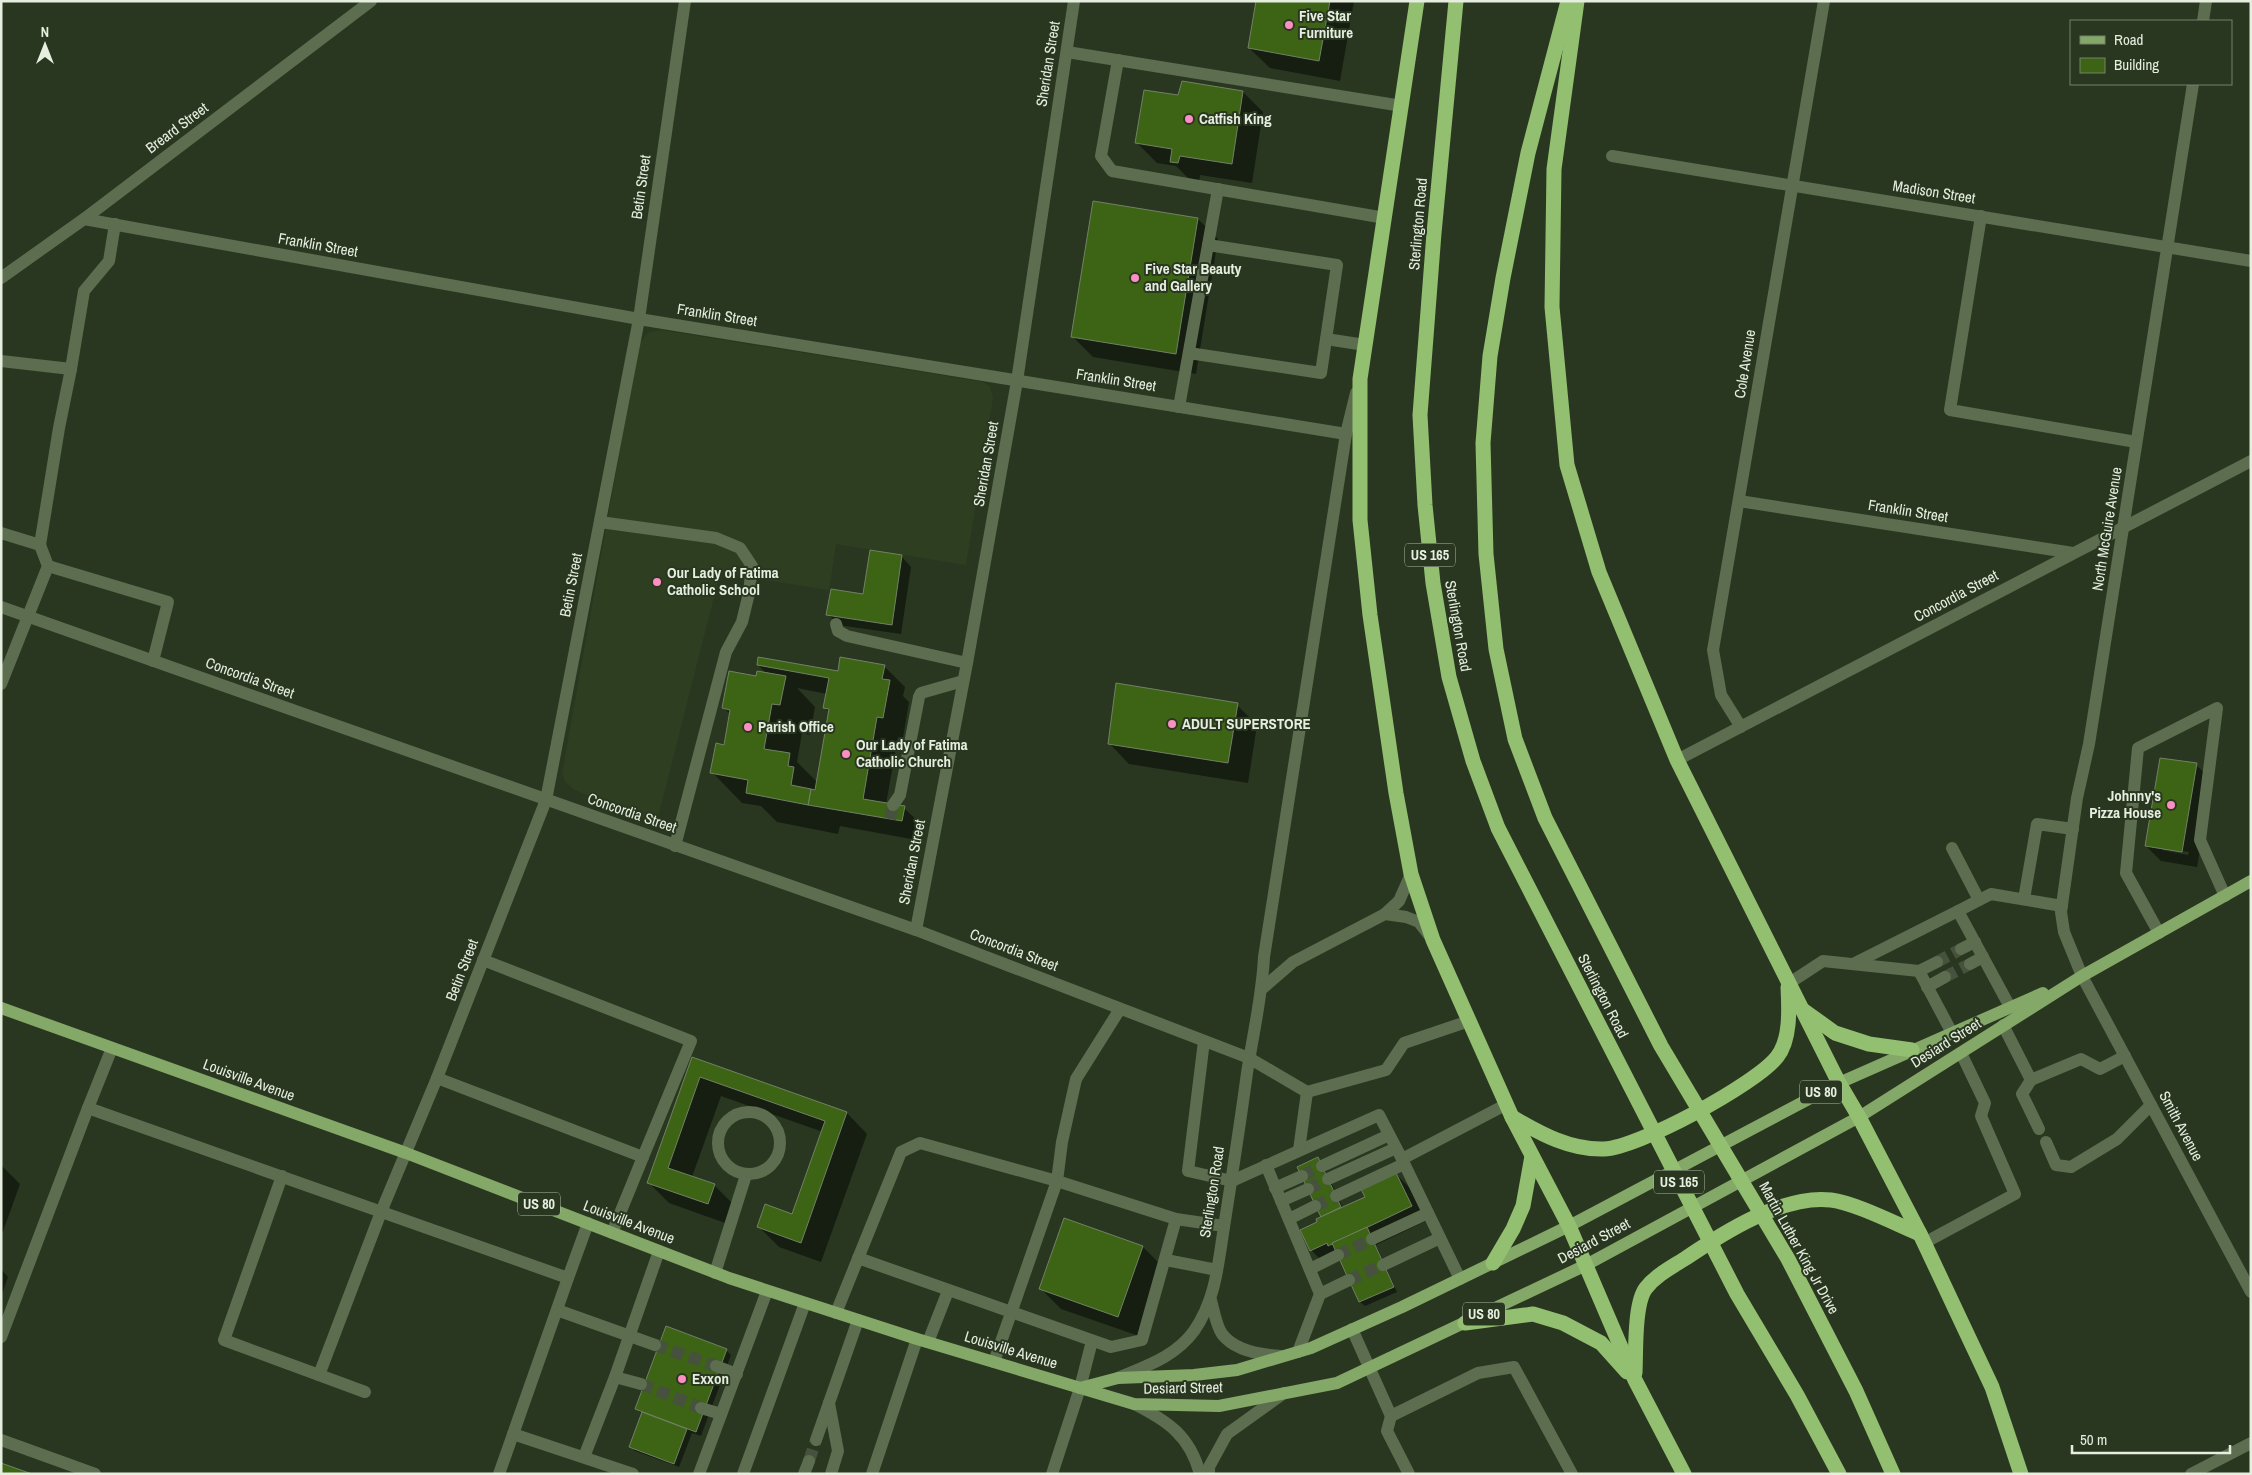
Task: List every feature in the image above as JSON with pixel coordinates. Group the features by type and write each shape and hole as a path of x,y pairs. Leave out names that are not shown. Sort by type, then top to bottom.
{"highway":[{"path":"1417,1 1360,379 1360,520 1370,615 1396,793 1411,874 1433,940 1509,1111 1569,1226 1635,1380 1684,1474"},
{"name":"Sterlington Road","path":"1456,1 1434,233 1420,415 1432,583 1449,677 1473,761 1498,828 1737,1294 1797,1395 1839,1474"},
{"name":"Sterlington Road","path":"1568,1 1528,153 1490,356 1483,443 1486,554 1496,650 1515,739 1545,818 1661,1046"},
{"path":"1577,1 1554,179 1552,307 1567,465 1599,572 1677,760 1788,984 1922,1238 1992,1387 2021,1474"},
{"path":"1509,1111 1548,1138 1582,1147 1605,1149 1627,1144 1673,1124 1751,1080 1778,1057 1789,1026 1788,984"},
{"path":"1801,1009 1835,1033 1869,1044 1912,1050"},
{"name":"Martin Luther King Jr Drive","path":"1661,1046 1788,1259 1856,1391 1894,1474"},
{"path":"1493,1263 1514,1229 1523,1206 1532,1156"},
{"path":"1635,1380 1636,1324 1645,1289 1662,1273 1731,1229 1795,1202 1831,1200 1864,1210 1922,1238"},
{"path":"1465,1323 1533,1314 1563,1324 1601,1343 1635,1380"}],"main road":[{"name":"Desiard Street","path":"1080,1388 1134,1404 1219,1406 1336,1383 1586,1265 1859,1117 2082,976 2251,881"},
{"name":"Desiard Street","path":"1080,1388 1118,1378 1229,1371 1292,1354 1352,1329 1569,1226 1839,1082 2082,976"},
{"name":"Louisville Avenue","path":"1,1008 406,1153 715,1273 858,1320 1080,1388"}],"street":[{"name":"Breard Street","path":"1,278 84,219 371,1"},
{"name":"Betin Street","path":"319,1375 381,1212 437,1078 546,800 639,319 685,1"},
{"name":"Sheridan Street","path":"916,930 967,663 1017,381 1074,1"},
{"name":"Cole Avenue","path":"1741,727 1721,695 1713,650 1791,184 1824,1"},
{"path":"2203,20 2206,1"},
{"path":"1067,52 1402,106"},
{"path":"1118,60 1101,156 1112,171 1385,218"},
{"name":"North McGuire Avenue","path":"2082,976 2064,932 2062,906 2193,85"},
{"name":"Madison Street","path":"1612,156 2251,261"},
{"path":"1179,407 1218,190"},
{"path":"1980,216 1950,410 2136,442"},
{"name":"Franklin Street","path":"84,219 639,319 1346,434"},
{"path":"1,684 48,566 40,545 84,291 109,261 115,224"},
{"path":"1189,353 1320,373 1326,339 1337,265 1208,245"},
{"path":"1326,339 1366,345"},
{"path":"1,361 71,369"},
{"name":"Sterlington Road","path":"1118,1378 1146,1366 1177,1349 1194,1330 1211,1300 1232,1180 1249,1058 1263,988 1264,957 1346,434 1360,379"},
{"name":"Concordia Street","path":"1677,760 2251,460"},
{"name":"Franklin Street","path":"1739,500 2073,553"},
{"path":"600,522 716,538 740,548 752,566 749,593 742,622 726,652 675,846"},
{"path":"1,533 40,545"},
{"path":"48,566 168,602 153,661"},
{"name":"Concordia Street","path":"1,607 916,930 1249,1058 1307,1092"},
{"path":"836,624 838,631 847,636 967,663"},
{"path":"893,805 900,795 921,693 963,681"},
{"path":"2159,933 2126,873 2138,748 2218,708 2200,840 2226,896"},
{"path":"2024,899 2037,824 2073,829"},
{"path":"1952,848 1979,900"},
{"path":"1263,988 1293,962 1385,914 1398,901 1411,874"},
{"path":"1853,964 1992,894 2062,906"},
{"path":"1958,911 2010,1007"},
{"path":"1385,914 1406,917 1419,922 1433,940"},
{"path":"1961,949 1975,942"},
{"path":"1970,964 1983,957"},
{"path":"483,960 691,1041 612,1233"},
{"path":"1788,984 1823,961 1918,971 1937,962"},
{"path":"1918,971 1952,1033"},
{"name":"Smith Avenue","path":"2082,976 2251,1292"},
{"path":"1927,987 1945,977"},
{"path":"994,1362 1057,1181 1062,1142 1076,1079 1120,1009"},
{"path":"1299,1150 1307,1092 1386,1070 1404,1044 1470,1021"},
{"path":"2003,1025 2031,1080"},
{"path":"1204,1041 1188,1172 1232,1180 1379,1115 1460,1279"},
{"path":"1,1337 112,1048"},
{"path":"1922,1238 2015,1194 1981,1116 1985,1103 1961,1052"},
{"path":"2039,1129 2022,1094 2031,1080 2081,1059 2100,1069 2125,1056"},
{"path":"437,1078 643,1157"},
{"path":"2046,1142 2056,1165 2071,1167 2117,1139 2151,1105"},
{"path":"88,1108 568,1278"},
{"path":"1328,1180 1401,1157 1509,1111"},
{"path":"741,1112 752,1112 763,1115 772,1121 780,1138 780,1148 772,1165 755,1174 746,1175 735,1172 726,1165 720,1156 717,1145 718,1134 731,1117 741,1112"},
{"path":"1322,1166 1388,1135"},
{"path":"836,1313 901,1152 920,1143 1057,1181 1176,1219 1224,1226"},
{"path":"1336,1196 1401,1157"},
{"path":"1266,1165 1320,1294"},
{"path":"715,1273 746,1175"},
{"path":"282,1176 224,1340 365,1392"},
{"path":"1275,1188 1302,1176"},
{"path":"1281,1202 1308,1189"},
{"path":"1289,1219 1315,1206"},
{"path":"1372,1239 1428,1213"},
{"path":"858,1258 1111,1347 1142,1340 1176,1219"},
{"path":"499,1474 588,1223"},
{"path":"1384,1265 1440,1238"},
{"path":"584,1457 659,1251"},
{"path":"1310,1269 1338,1255"},
{"path":"1166,1260 1217,1270"},
{"path":"1292,1354 1320,1294 1349,1280"},
{"path":"699,1474 767,1291"},
{"path":"872,1474 922,1340 948,1291"},
{"name":"Sterlington Road","path":"1211,1300 1218,1326 1223,1335 1230,1341 1246,1350 1264,1355 1292,1354"},
{"path":"742,1474 805,1303"},
{"path":"557,1310 655,1345"},
{"path":"816,1440 858,1320"},
{"path":"1352,1329 1391,1416 1387,1431 1409,1474"},
{"path":"1052,1474 1080,1388 1092,1341"},
{"path":"716,1366 737,1374"},
{"path":"1391,1416 1478,1373 1514,1367 1572,1474"},
{"path":"615,1376 641,1384"},
{"path":"1209,1474 1209,1467 1227,1434 1284,1393"},
{"path":"829,1403 838,1451 831,1474"},
{"path":"1134,1404 1162,1418 1180,1434 1196,1460 1200,1474"},
{"path":"701,1408 720,1414"},
{"path":"513,1434 633,1474"},
{"path":"1,1440 95,1474"},
{"path":"2191,1474 2251,1442"},
{"path":"804,1474 809,1461"}],"shaded area":[{"name":"Our Lady of Fatima Catholic School","path":"661,330 983,382 990,387 993,397 966,565 836,544 829,590 720,573 656,825 575,790 565,782 562,774 639,344 648,333"}],"building":[{"name":"Five Star Furniture","path":"1256,1 1330,1 1319,61 1248,48"},
{"name":"Catfish King","path":"1182,81 1243,91 1232,164 1180,156 1178,163 1170,162 1172,149 1135,143 1144,90 1178,95"},
{"name":"Five Star Beauty and Gallery","path":"1093,201 1198,218 1176,354 1071,337"},
{"path":"870,550 902,555 892,625 826,615 831,589 863,594"},
{"name":"Our Lady of Fatima Catholic Church","path":"758,657 838,671 840,657 885,665 882,679 890,680 883,718 877,717 863,799 905,806 902,821 808,805 811,789 815,790 829,709 823,708 829,678 757,665"},
{"name":"Parish Office","path":"729,671 756,676 757,671 786,676 780,705 772,704 764,749 790,753 788,766 794,767 791,785 811,789 808,805 746,793 748,780 710,773 716,743 724,745 730,710 722,708"},
{"name":"ADULT SUPERSTORE","path":"1116,683 1238,703 1228,763 1108,744"},
{"name":"Johnny's Pizza House","path":"2160,758 2197,763 2182,852 2145,846"},
{"path":"692,1057 847,1112 801,1243 757,1227 765,1204 792,1214 825,1121 700,1077 668,1168 715,1184 708,1204 647,1183"},
{"path":"1318,1157 1341,1207 1321,1217 1297,1167"},
{"path":"1396,1173 1412,1206 1328,1246 1327,1243 1310,1251 1300,1230 1317,1222 1316,1219 1365,1197 1361,1189"},
{"path":"1064,1218 1143,1246 1118,1317 1039,1289"},
{"path":"1367,1227 1394,1287 1359,1302 1332,1243"},
{"path":"666,1326 727,1349 696,1432 635,1409"},
{"path":"642,1412 687,1429 674,1464 629,1447"},
{"path":"1,1463 32,1474 1,1474"}],"tunnel":[{"path":"890,819 893,805"},
{"path":"1937,962 1961,949"},
{"path":"1945,977 1970,964"},
{"path":"1302,1176 1322,1166"},
{"path":"1308,1189 1328,1179"},
{"path":"1315,1206 1336,1196"},
{"path":"1338,1255 1372,1239"},
{"path":"1349,1280 1383,1265"},
{"path":"655,1345 716,1366"},
{"path":"641,1384 701,1408"},
{"path":"809,1461 816,1440"}],"place":[{"name":"Five Star Furniture","path":"1289,25"},
{"name":"Catfish King","path":"1189,119"},
{"name":"Five Star Beauty and Gallery","path":"1135,278"},
{"name":"Our Lady of Fatima Catholic School","path":"657,582"},
{"name":"ADULT SUPERSTORE","path":"1172,724"},
{"name":"Parish Office","path":"748,727"},
{"name":"Our Lady of Fatima Catholic Church","path":"846,754"},
{"name":"Johnny's Pizza House","path":"2171,805"},
{"name":"Exxon","path":"682,1379"}]}
